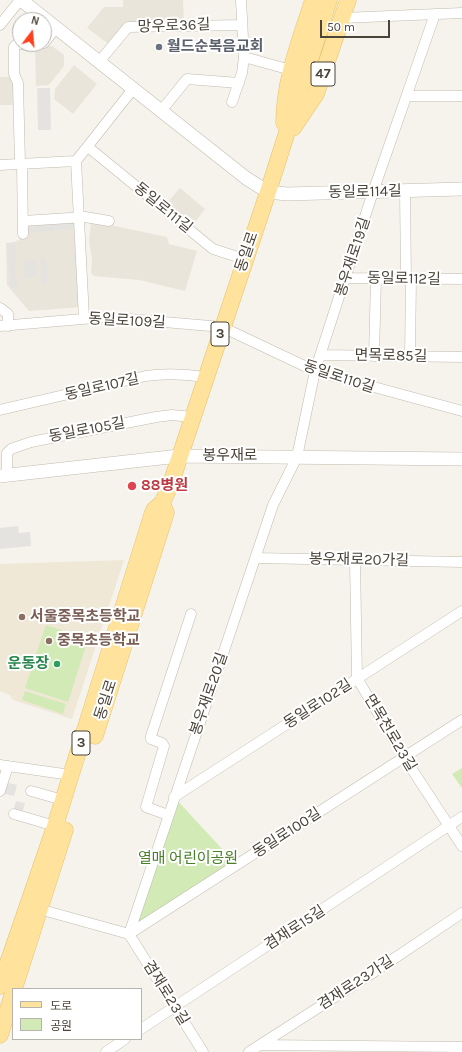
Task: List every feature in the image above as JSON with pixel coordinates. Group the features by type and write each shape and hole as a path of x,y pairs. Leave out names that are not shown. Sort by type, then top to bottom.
{"main road":[{"path":"284,141 284,105 291,70 313,0"},
{"name":"동일로","path":"1,978 55,826 152,514 154,510 162,503 179,456 244,259 268,192 329,0"},
{"name":"47","path":"284,141 316,94 348,0"},
{"name":"동일로","path":"14,988 166,513 162,503"},
{"path":"0,1035 12,996"}],"street":[{"path":"0,25 20,0 246,178 268,192"},
{"path":"232,102 243,71 244,58 241,0"},
{"path":"342,18 462,13"},
{"name":"봉우재로19길","path":"297,457 315,371 435,14"},
{"name":"망우로36길","path":"98,62 128,28 242,24"},
{"path":"52,33 56,28"},
{"path":"14,52 14,74 18,83 23,234"},
{"path":"244,58 291,70"},
{"path":"161,111 187,79 239,83"},
{"path":"84,318 76,161 133,89"},
{"path":"407,96 462,96"},
{"name":"동일로111길","path":"88,147 210,246 222,253 244,259"},
{"path":"0,165 76,161"},
{"name":"동일로114길","path":"268,192 287,194 462,189"},
{"path":"405,191 409,279 410,357"},
{"path":"23,222 79,218 109,221"},
{"name":"동일로112길","path":"346,278 462,279"},
{"path":"374,356 376,278"},
{"name":"동일로109길","path":"0,308 8,314 4,326 106,317 222,327"},
{"name":"동일로110길","path":"222,327 315,371 462,411"},
{"name":"면목로85길","path":"321,355 462,357"},
{"name":"동일로107길","path":"0,410 146,376 186,374 205,377"},
{"name":"동일로105길","path":"4,475 7,453 11,449 31,442 159,416 192,417"},
{"name":"봉우재로","path":"4,475 179,456 462,459"},
{"name":"봉우재로20길","path":"130,934 174,797 273,505 297,457"},
{"name":"봉우재로20가길","path":"255,558 462,562"},
{"name":"면목천로23길","path":"355,560 357,678 404,757 462,846"},
{"name":"동일로102길","path":"174,797 462,611"},
{"path":"168,815 146,807 164,746 162,743 151,739 151,736 191,614"},
{"name":"동일로100길","path":"130,934 462,720"},
{"path":"0,790 4,765 71,775"},
{"path":"31,791 63,800"},
{"path":"14,814 55,826"},
{"name":"겸재로15길","path":"142,1028 462,817"},
{"path":"39,909 130,934"},
{"name":"겸재로23가길","path":"249,1052 462,913"},
{"name":"겸재로23길","path":"130,934 203,1052"},
{"path":"106,1052 124,1040"},
{"path":"260,1045 462,1047"}],"shaded area":[{"path":"123,0 183,0 184,24 126,25 110,45 87,28 104,7 123,7"},
{"path":"52,46 64,55 64,66 49,85 36,86 35,52 52,52"},
{"path":"74,65 97,84 73,114 54,99 55,89"},
{"path":"0,77 13,77 13,105 0,105"},
{"path":"37,88 50,88 51,130 38,130"},
{"path":"180,188 205,209 193,225 166,204"},
{"path":"77,220 82,307 29,311 7,285 6,243 14,242 25,237 24,225"},
{"path":"75,221 76,229 26,233 25,225"},
{"path":"91,221 167,237 169,244 197,251 185,291 139,280 94,276 91,273 92,260 89,241"},
{"path":"15,243 17,288 10,288 7,244"},
{"path":"40,259 46,259 48,284 42,284"},
{"path":"36,260 37,277 25,278 24,261"},
{"path":"18,526 19,533 30,532 31,546 0,549 0,528"},
{"name":"중목초등학교","path":"124,560 72,719 13,700 10,695 0,691 0,564"},
{"path":"4,782 17,785 14,796 1,793"},
{"path":"16,801 25,803 22,814 13,812"}],"green space":[{"name":"운동장","path":"46,625 88,639 68,702 25,688"},
{"path":"25,691 66,704 63,714 22,700"},
{"path":"462,768 462,788 452,774"},
{"name":"열매 어린이공원","path":"174,797 237,865 129,934"}],"place":[{"name":"월드순복음교회","path":"159,47"},
{"name":"88병원","path":"132,486"},
{"name":"서울중목초등학교","path":"22,617"},
{"name":"중목초등학교","path":"49,641"},
{"name":"운동장","path":"57,664"}]}
